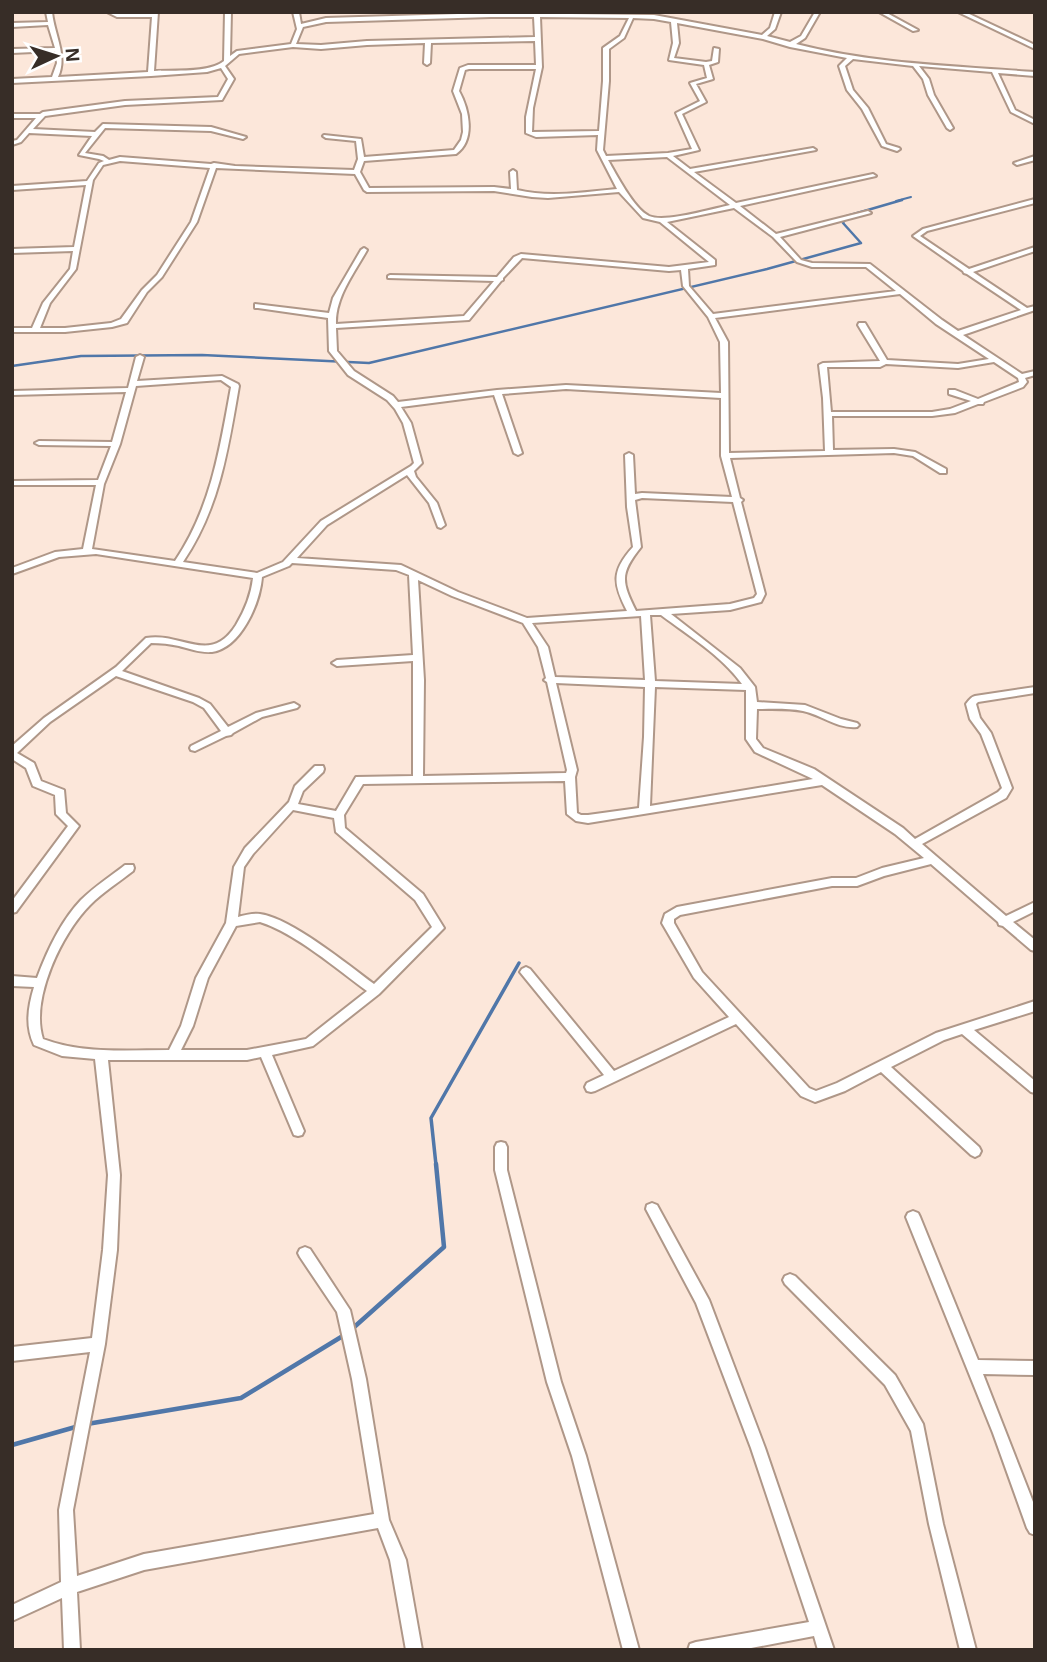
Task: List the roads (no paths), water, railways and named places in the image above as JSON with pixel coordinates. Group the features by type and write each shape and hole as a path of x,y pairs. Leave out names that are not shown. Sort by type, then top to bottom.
{"street":[{"path":"49,12 48,24 58,49 60,65 54,79"},
{"path":"109,12 117,15 154,13 151,74"},
{"path":"13,144 43,114 125,103 220,99 231,79 224,64 228,12"},
{"path":"293,45 299,28 296,12"},
{"path":"549,16 559,12"},
{"path":"763,37 772,29 778,12"},
{"path":"790,45 803,37 818,12"},
{"path":"881,12 915,30"},
{"path":"961,13 970,12"},
{"path":"682,23 691,13"},
{"path":"961,13 1035,47"},
{"path":"299,28 306,23 326,20 491,14 584,15 631,19 654,17 852,57 1035,74"},
{"path":"537,16 539,67 529,133 599,133"},
{"path":"631,19 622,37 606,48 600,150 621,190 645,217 662,220 873,176"},
{"path":"674,21 676,43 671,59 706,64 716,61 716,49"},
{"path":"12,25 48,24"},
{"path":"227,52 293,45 314,47 537,39"},
{"path":"427,63 428,43"},
{"path":"12,51 58,49"},
{"path":"12,81 207,70 224,64 237,53"},
{"path":"852,57 842,66 846,80 886,147 897,149"},
{"path":"603,159 668,155 696,150 679,113 703,102 693,83 710,79 706,64"},
{"path":"915,64 926,79 931,95 950,128"},
{"path":"361,159 456,152 464,143 466,118 461,97 456,90 462,69 539,67"},
{"path":"994,70 1013,111 1035,122"},
{"path":"12,116 41,116"},
{"path":"107,161 101,157 82,155 95,134 107,125 211,129 243,136"},
{"path":"28,131 95,134"},
{"path":"326,136 358,139 361,159 357,172"},
{"path":"688,171 813,150"},
{"path":"668,155 775,236 804,264 868,265 957,334 1021,377 1023,382 980,402 952,411 932,414 827,414"},
{"path":"1017,163 1035,158"},
{"path":"35,330 47,303 73,269 90,183 97,168 107,161 120,159 357,172"},
{"path":"12,330 65,331 124,321 144,291 160,276 194,222 214,165"},
{"path":"357,172 363,186 370,190 514,190 522,195 538,196 621,190"},
{"path":"513,172 514,190"},
{"path":"12,188 90,183"},
{"path":"1026,311 916,236 918,233 1017,204 1034,202"},
{"path":"775,236 868,213"},
{"path":"334,326 458,320 470,315 513,259 521,256 669,269 713,262 662,220"},
{"path":"12,251 75,249"},
{"path":"966,272 1035,249"},
{"path":"12,571 58,554 87,552 120,554 258,576 277,570 292,560 324,523 418,463 407,423 396,405 343,366 333,351 332,316 343,286 364,250"},
{"path":"292,560 379,564 413,573 455,594 526,621 730,607 758,600 761,594 725,456 724,342 711,316 686,286 684,268"},
{"path":"390,277 500,279"},
{"path":"711,316 901,292"},
{"path":"258,306 332,316"},
{"path":"957,334 1035,308"},
{"path":"862,325 868,341 880,349 884,362"},
{"path":"87,552 101,482 116,444 140,358"},
{"path":"829,454 823,365 880,365 884,362 958,366 996,360"},
{"path":"1021,377 1035,373"},
{"path":"12,393 132,387 222,378 235,386 219,480 197,537 177,564"},
{"path":"396,405 497,392 566,387 725,396"},
{"path":"497,392 518,453"},
{"path":"952,392 980,402"},
{"path":"39,443 116,444"},
{"path":"725,456 909,452 943,471"},
{"path":"629,455 630,494 637,547 624,563 618,579 633,614"},
{"path":"410,470 412,477 433,503 442,525"},
{"path":"12,483 101,482"},
{"path":"630,494 738,500"},
{"path":"413,573 418,659 418,778"},
{"path":"12,909 74,826 61,814 60,793 37,783 30,766 12,753 47,720 116,672 152,639 205,649 221,649 230,642 252,604 257,593 258,576"},
{"path":"663,611 720,655 737,670 750,687 753,744 759,750 810,772 899,831 1035,947"},
{"path":"644,811 650,740 650,650 645,614"},
{"path":"526,621 543,647 572,770 570,778 574,817 582,820 824,781"},
{"path":"337,663 418,659"},
{"path":"116,672 196,700 207,706 228,733"},
{"path":"549,680 750,687"},
{"path":"914,844 1002,795 1007,788 986,733 975,719 971,704 975,699 1035,690"},
{"path":"752,705 805,708 854,725"},
{"path":"195,748 258,715 295,706"},
{"path":"173,1053 187,1026 202,978 232,923 239,867 248,850 290,806 299,789 319,769"},
{"path":"129,868 85,904 65,933 40,983 32,1022 38,1042 62,1051 101,1055 265,1053 315,1040 375,991 436,931 438,925 419,897 340,829 340,816 360,780 570,778"},
{"path":"290,806 316,809 340,816"},
{"path":"933,860 882,872 857,882 832,882 672,912 668,923 698,975 736,1019 810,1095 822,1095 940,1036 1035,1006"},
{"path":"12,886 26,888"},
{"path":"1003,922 1035,906"},
{"path":"232,923 245,919 264,919 289,931 375,991"},
{"path":"526,972 612,1077"},
{"path":"12,981 40,983"},
{"path":"591,1087 736,1019"},
{"path":"963,1028 1035,1088"},
{"path":"265,1053 298,1131"},
{"path":"72,1650 66,1510 98,1344 110,1250 114,1175 101,1055"},
{"path":"881,1065 975,1151"},
{"path":"501,1147 501,1170 554,1382 579,1456 631,1650"},
{"path":"652,1209 702,1300 758,1448 826,1650"},
{"path":"913,1217 1035,1528"},
{"path":"305,1253 343,1310 359,1379 382,1520 398,1560 414,1650"},
{"path":"790,1280 879,1367 914,1420 928,1468 936,1524 968,1650"},
{"path":"12,1354 98,1344"},
{"path":"973,1367 1035,1368"},
{"path":"12,1613 71,1586 144,1562 382,1520"},
{"path":"696,1650 817,1628"}],"waterway":[{"path":"896,201 911,197"},
{"path":"12,366 81,356 202,355 369,363 767,269 861,243 843,223 847,216 902,200"},
{"path":"436,1165 431,1118 519,963"},
{"path":"352,1329 444,1247 436,1164"},
{"path":"87,1424 241,1398 346,1334"},
{"path":"12,1445 79,1426"}]}
